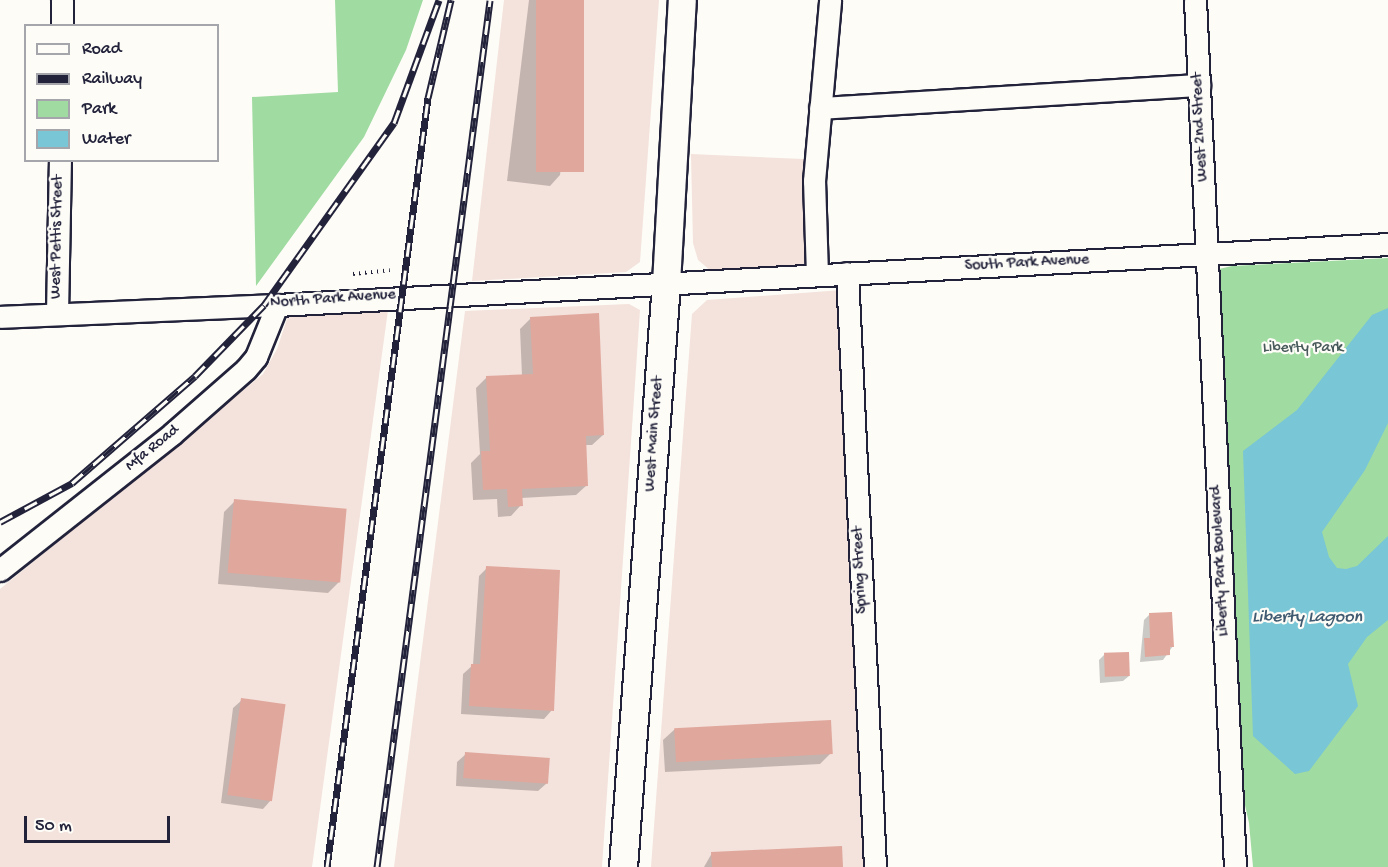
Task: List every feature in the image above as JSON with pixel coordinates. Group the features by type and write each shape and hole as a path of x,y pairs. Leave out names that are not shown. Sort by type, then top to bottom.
{"main road":[{"name":"West Main Street","path":"623,867 666,283 682,0"}],"street":[{"path":"62,0 62,24"},
{"path":"818,275 814,181 830,0"},
{"name":"West 2nd Street","path":"1195,0 1208,254"},
{"path":"820,108 1199,85"},
{"name":"West Pettis Street","path":"57,314 60,162"},
{"name":"South Park Avenue","path":"666,283 1388,244"},
{"name":"Liberty Park Boulevard","path":"1208,254 1235,867"},
{"name":"Spring Street","path":"848,273 874,867"},
{"name":"North Park Avenue","path":"0,316 277,305 666,283"},
{"name":"Mfa Road","path":"0,570 246,369 256,357 277,305"}],"path":[{"path":"353,274 390,270"}],"shaded area":[{"path":"504,0 659,0 640,262 626,272 472,281"},
{"path":"691,154 826,160 829,263 711,271 698,260 693,243"},
{"path":"842,290 869,867 651,867 692,314 707,300"},
{"path":"629,304 640,310 602,867 394,867 465,311"},
{"path":"388,310 312,867 0,867 0,589 263,374 277,349 288,316"}],"green space":[{"path":"335,0 423,0 406,50 364,137 256,286 252,97 338,92"},
{"name":"Liberty Park","path":"1388,258 1388,867 1253,867 1249,823 1237,770 1214,281 1219,269 1232,266"}],"water":[{"name":"Liberty Lagoon","path":"1388,308 1388,423 1365,470 1322,532 1329,557 1337,568 1346,569 1357,566 1388,536 1388,620 1367,637 1348,664 1358,706 1309,771 1295,774 1253,736 1243,451 1297,410 1372,315"}],"building":[{"path":"536,0 584,0 584,172 536,172"},
{"path":"599,313 604,435 586,436 588,486 522,489 523,506 508,507 507,489 483,490 481,451 490,451 486,376 533,374 530,317"},
{"path":"234,499 347,509 340,583 228,573"},
{"path":"486,566 560,570 554,711 469,706 471,664 480,664"},
{"path":"1172,612 1174,647 1170,647 1170,655 1145,657 1144,638 1150,638 1149,613"},
{"path":"1129,652 1130,676 1105,677 1104,653"},
{"path":"241,698 286,704 272,801 227,795"},
{"path":"831,720 833,754 676,762 674,728"},
{"path":"465,752 550,758 548,784 463,778"},
{"path":"842,846 843,867 712,867 711,852"}],"railway":[{"path":"0,522 72,483 195,376 264,305 394,123 439,0"},
{"path":"327,867 428,98 451,0"},
{"path":"377,867 490,0"}]}
